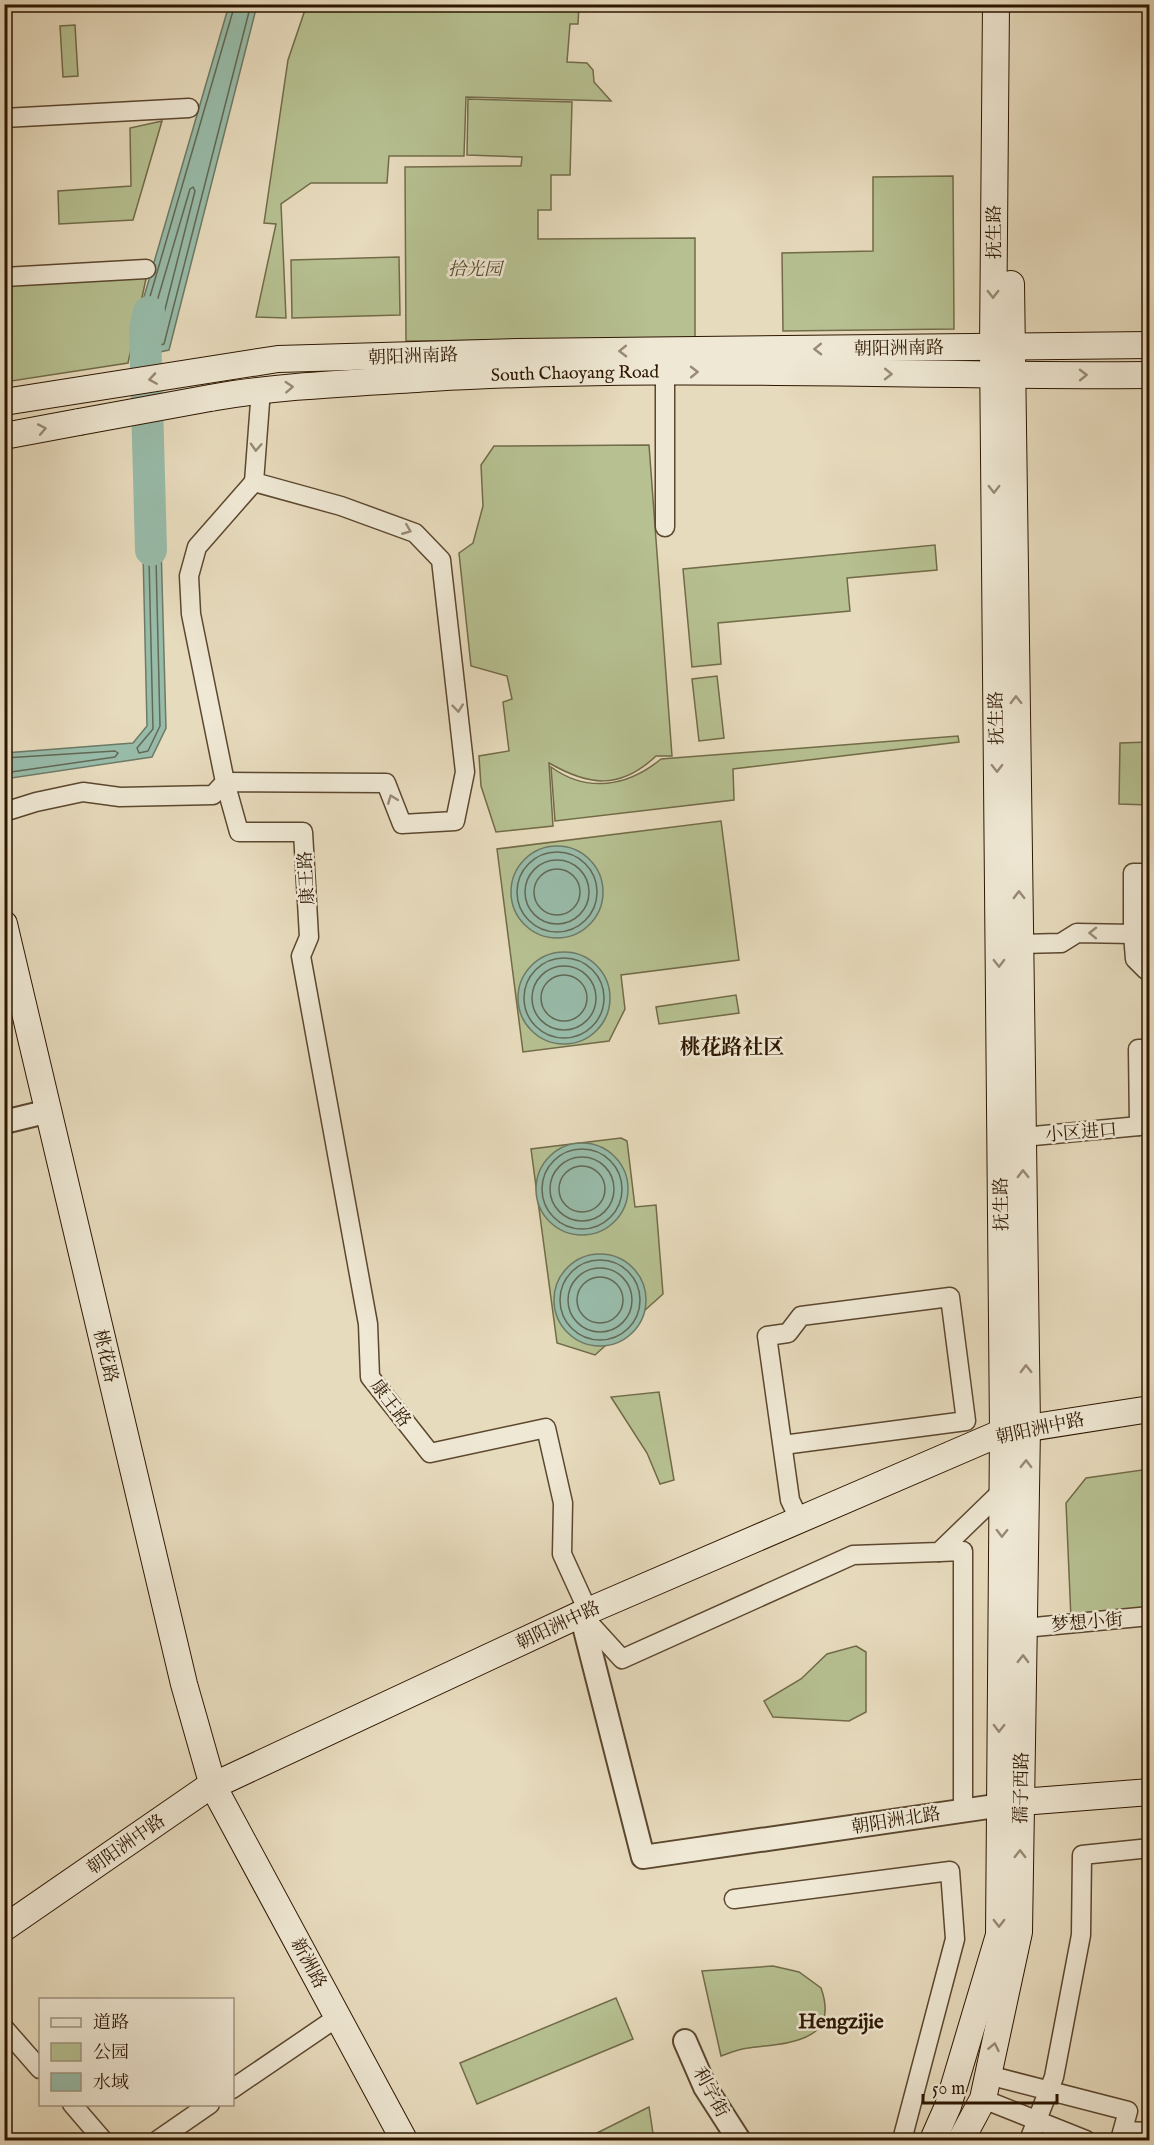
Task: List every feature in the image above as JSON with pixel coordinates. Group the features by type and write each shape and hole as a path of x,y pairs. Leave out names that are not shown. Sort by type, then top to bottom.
{"main road":[{"name":"抚生路","path":"996,4 1002,347 1020,944 1023,1137 1015,1430"},
{"name":"抚生路","path":"1002,347 1011,4"},
{"name":"朝阳洲南路","path":"4,402 278,359 531,352 1149,345"},
{"name":"South Chaoyang Road","path":"4,436 261,389 512,374 764,371 1003,376 1149,375"},
{"name":"抚生路","path":"1003,376 1015,1430"},
{"name":"桃花路","path":"4,924 209,1788"},
{"name":"桃花路","path":"4,981 178,1710 209,1788"},
{"name":"朝阳洲中路","path":"4,1928 209,1788 584,1612 1015,1430 1149,1409"},
{"name":"孺子西路","path":"961,2140 985,2087 1019,1932 1009,1803 1002,1491 1015,1430"},
{"name":"孺子西路","path":"933,2140 948,2106 999,1935 1024,1628 1015,1430"},
{"name":"新洲路","path":"209,1788 329,2023 392,2140"},
{"name":"新洲路","path":"209,1788 404,2140"},
{"name":"朝阳洲北路","path":"1009,1803 1149,1791"}],"street":[{"path":"4,118 189,108"},
{"path":"4,277 146,269"},
{"path":"665,372 665,527"},
{"path":"225,782 191,614 189,576 197,547 254,482 261,389"},
{"path":"4,813 36,802 83,792 120,797 213,795 225,782 386,783 402,824 455,821 465,772 441,560 415,533 341,506 254,482"},
{"name":"康王路","path":"225,782 239,832 303,832 309,937 301,956 368,1324 370,1377 430,1453 546,1428 563,1503 562,1554 584,1612 643,1857"},
{"path":"1145,874 1136,959 1146,970 1149,970"},
{"path":"1020,944 1062,943 1077,933 1138,938"},
{"path":"1138,938 1149,960"},
{"path":"1146,1121 1138,1049 1149,1049"},
{"path":"1146,1121 1146,1112 1149,1108"},
{"path":"4,1122 37,1114"},
{"name":"小区进口","path":"1023,1137 1119,1128 1146,1121"},
{"path":"783,1444 966,1421 950,1297 801,1316 788,1333 767,1336 790,1500 800,1521"},
{"path":"939,1552 1002,1491"},
{"path":"584,1612 622,1659 854,1555 963,1551 963,1809"},
{"name":"梦想小街","path":"1024,1628 1149,1616"},
{"name":"朝阳洲北路","path":"643,1857 1009,1803"},
{"path":"1029,2140 1054,2077 1081,1935 1082,1855 1149,1848"},
{"path":"735,1899 950,1871 955,1939 903,2140"},
{"path":"234,2088 329,2023"},
{"path":"4,2028 39,2068"},
{"name":"利字街","path":"685,2041 705,2087 739,2140"},
{"path":"985,2087 1048,2090 1128,2111 1122,2136 1149,2133"},
{"path":"985,2087 1037,2121 1086,2140"},
{"path":"74,2106 103,2140"},
{"path":"158,2140 207,2106"}],"green space":[{"path":"307,4 579,5 578,24 570,24 567,62 587,63 593,70 594,82 611,101 466,97 464,156 389,156 387,183 311,183 281,204 286,318 256,317 276,224 264,223 288,60"},
{"path":"75,25 78,76 63,77 60,26"},
{"name":"拾光园","path":"468,99 572,102 570,175 551,175 551,210 538,210 538,239 695,238 695,339 406,341 405,167 521,166 522,157 467,155"},
{"path":"162,121 133,220 59,224 58,191 131,186 130,128"},
{"path":"953,176 954,329 783,331 782,253 873,251 873,177"},
{"path":"399,257 400,315 292,318 291,260"},
{"path":"147,274 128,363 5,382 5,284"},
{"path":"649,445 672,756 656,756 630,775 604,781 578,776 549,763 553,826 496,832 481,786 479,756 509,751 503,702 512,699 507,676 471,666 459,553 473,543 483,506 481,465 494,446"},
{"path":"935,545 937,570 847,578 850,611 718,623 721,664 692,667 683,569"},
{"path":"717,676 724,738 699,741 692,679"},
{"path":"958,736 959,742 733,769 734,800 555,821 551,767 579,781 607,783 635,776 661,759"},
{"path":"1149,742 1149,805 1119,804 1120,743"},
{"path":"721,821 739,960 621,975 625,1009 609,1041 523,1052 497,849"},
{"path":"1140,873 1149,873 1149,956 1140,940"},
{"path":"736,995 739,1013 659,1024 656,1007"},
{"path":"621,1138 627,1141 635,1207 656,1205 663,1294 595,1355 557,1343 531,1149"},
{"path":"659,1392 674,1480 660,1484 647,1453 611,1397"},
{"path":"1149,1469 1149,1611 1071,1619 1066,1503 1086,1478"},
{"path":"856,1646 866,1652 866,1712 849,1721 773,1717 764,1701 801,1679 827,1654"},
{"path":"773,1966 799,1972 821,1988 825,2006 823,2020 816,2030 793,2042 741,2049 721,2056 702,1971"},
{"path":"616,1998 633,2039 477,2104 460,2063"},
{"path":"649,2107 654,2140 583,2140"}],"water":[{"path":"229,5 257,5 169,350 136,357 134,331"},
{"path":"160,507 166,728 152,757 5,779 5,753 133,743 147,726 142,509"},
{"path":"557,846 575,850 589,860 599,874 603,892 599,910 589,924 575,934 557,938 539,934 525,924 515,910 511,892 515,874 525,860 539,850"},
{"path":"564,952 582,956 596,966 606,980 610,998 606,1016 596,1030 582,1040 564,1044 546,1040 532,1030 522,1016 518,998 522,980 532,966 546,956"},
{"path":"582,1143 600,1147 614,1157 624,1171 628,1189 624,1207 614,1221 600,1231 582,1235 564,1231 550,1221 540,1207 536,1189 540,1171 550,1157 564,1147"},
{"path":"600,1254 618,1258 632,1268 642,1282 646,1300 642,1318 632,1332 618,1342 600,1346 582,1342 568,1332 558,1318 554,1300 558,1282 568,1268 582,1258"}],"waterway":[{"path":"149,312 145,329 151,550"}],"district":[{"name":"桃花路社区","path":"732,1047"},
{"name":"Hengzijie","path":"841,2021"}]}
